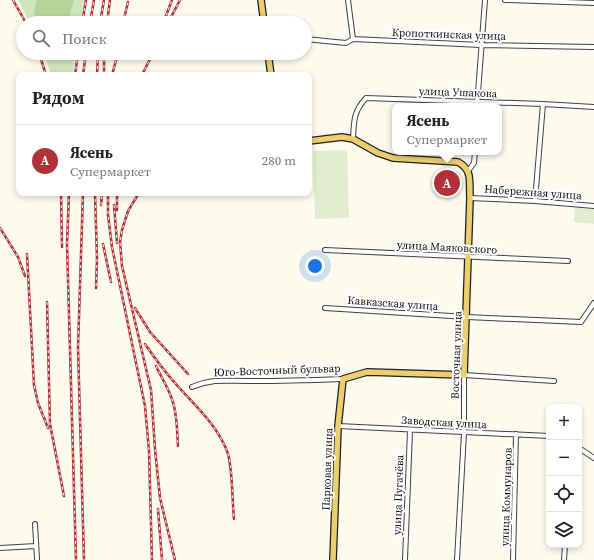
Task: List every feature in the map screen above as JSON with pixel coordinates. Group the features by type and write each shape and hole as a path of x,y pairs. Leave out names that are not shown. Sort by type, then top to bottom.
{"main road":[{"path":"260,0 263,16"},
{"path":"269,60 271,72"},
{"path":"312,141 342,137 353,139 378,153 393,158 458,162 465,166 468,171"},
{"name":"Восточная улица","path":"464,375 470,198 468,171"},
{"name":"Юго-Восточный бульвар","path":"343,379 367,372 464,375"},
{"name":"Парковая улица","path":"333,560 338,426 343,379"}],"street":[{"path":"348,0 353,39"},
{"path":"477,103 485,0"},
{"path":"505,0 594,3"},
{"name":"Кропоткинская улица","path":"312,40 346,43 353,39 481,45 594,47"},
{"name":"улица Ушакова","path":"353,139 354,118 359,106 366,98 458,103"},
{"name":"улица Ушакова","path":"502,104 543,104 594,107"},
{"path":"535,201 543,104"},
{"name":"Восточная улица","path":"468,171 474,163 475,155"},
{"name":"Набережная улица","path":"470,198 594,206"},
{"name":"улица Маяковского","path":"325,250 568,261"},
{"name":"Кавказская улица","path":"325,308 467,317 581,322 594,303"},
{"name":"Восточная улица","path":"457,560 464,433 464,375"},
{"name":"Юго-Восточный бульвар","path":"464,375 554,381"},
{"name":"Юго-Восточный бульвар","path":"192,387 203,383 222,380 254,382 343,379"},
{"name":"Заводская улица","path":"338,426 546,436"},
{"name":"улица Пугачёва","path":"405,560 410,430"},
{"name":"улица Коммунаров","path":"513,560 516,434"},
{"path":"582,450 594,458"},
{"path":"35,524 36,559"},
{"path":"0,548 36,546"},
{"path":"564,560 565,548"}],"green space":[{"path":"18,0 36,0 34,16 26,16"},
{"path":"36,0 74,0 70,16 34,16"},
{"path":"74,0 84,0 81,16 70,16"},
{"path":"46,60 74,60 73,72 50,72"},
{"path":"347,150 349,218 315,219 313,151"},
{"path":"575,208 594,209 594,224 574,222"}],"railway":[{"path":"13,0 22,16"},
{"path":"83,16 86,0"},
{"path":"91,16 94,0"},
{"path":"101,16 104,0"},
{"path":"108,16 110,0"},
{"path":"166,16 172,0"},
{"path":"172,16 180,0"},
{"path":"125,16 128,2"},
{"path":"41,60 45,72"},
{"path":"75,72 77,60"},
{"path":"83,72 85,60"},
{"path":"97,72 98,60"},
{"path":"104,60 104,72"},
{"path":"113,72 116,60"},
{"path":"144,72 150,60"},
{"path":"61,196 62,247"},
{"path":"69,196 67,244 76,560"},
{"path":"83,196 78,348 84,560"},
{"path":"95,196 97,259 96,288"},
{"path":"101,205 102,196"},
{"path":"108,196 108,215 112,247 145,406 149,451 152,560"},
{"path":"117,196 117,210"},
{"path":"137,196 128,211 122,230 120,242 122,266 151,390 160,498 175,560"},
{"path":"114,205 117,243"},
{"path":"0,228 18,257 25,276"},
{"path":"103,244 111,282"},
{"path":"27,254 34,385 38,403 48,428"},
{"path":"47,302 50,424 64,496"},
{"path":"135,308 150,332 188,374"},
{"path":"145,344 167,374 211,423 222,441 229,458 234,519"},
{"path":"156,366 174,406 178,446"},
{"path":"158,509 162,560"}],"place":[{"name":"Ясень","path":"447,183"}]}
